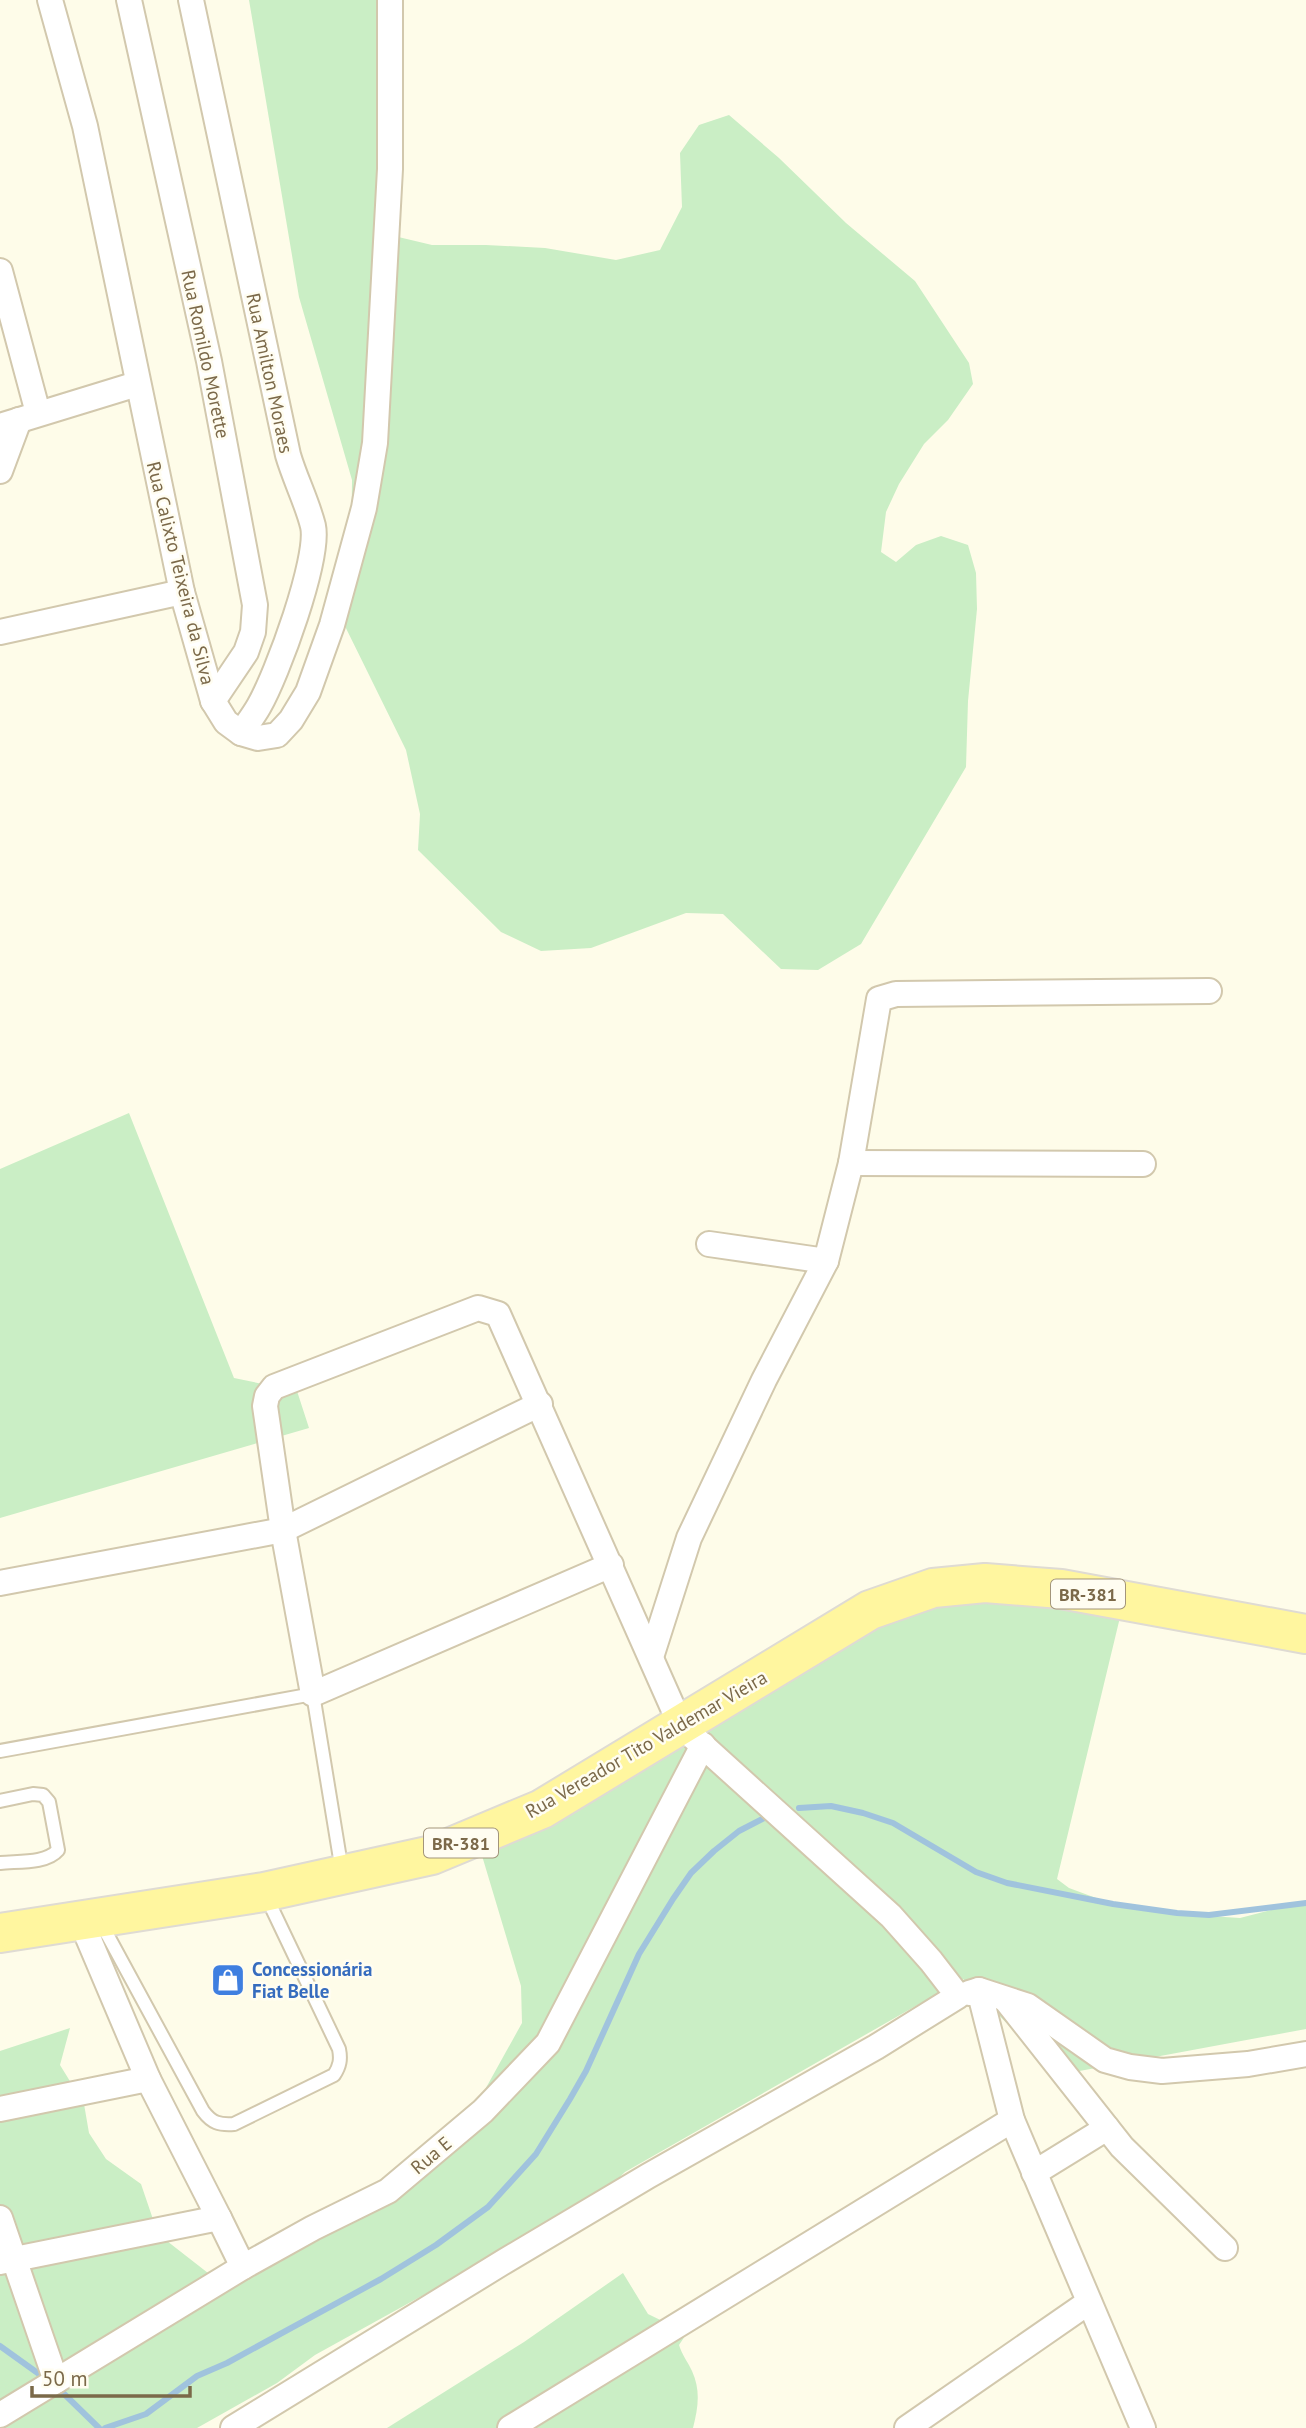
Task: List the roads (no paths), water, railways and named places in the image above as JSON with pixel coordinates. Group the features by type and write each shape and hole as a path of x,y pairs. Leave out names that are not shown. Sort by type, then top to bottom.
{"main road":[{"name":"Rua Vereador Tito Valdemar Vieira","path":"0,1933 264,1892 432,1855 542,1810 692,1735 870,1611 933,1588 985,1583 1061,1589 1306,1634"}],"street":[{"name":"Rua Calixto Teixeira da Silva","path":"50,0 85,127 182,592 213,701 226,722 241,733"},
{"name":"Rua Romildo Morette","path":"129,0 209,361 255,604 253,632 246,652 213,701"},
{"name":"Rua Amilton Moraes","path":"191,0 288,455 313,527 313,552 306,583 273,676 260,705 241,733"},
{"path":"241,733 258,737 277,735 291,720 308,692 332,625 364,508 375,443 390,169 390,0"},
{"path":"0,271 19,420 0,471"},
{"path":"19,420 137,384"},
{"path":"0,632 182,592"},
{"path":"652,1657 689,1538 764,1380 826,1261 851,1163 879,999 896,993 1209,991"},
{"path":"851,1163 1143,1164"},
{"path":"709,1244 826,1261"},
{"path":"611,1564 313,1694 284,1530 265,1406 267,1396 274,1387 478,1308 498,1314 540,1404 611,1564 652,1657 692,1735 891,1916 931,1961 968,1993 1012,2120 1143,2428"},
{"path":"0,1583 284,1530 540,1404"},
{"name":"Rua E","path":"0,2415 243,2267 388,2191 483,2111 548,2043 692,1735"},
{"path":"90,1919 148,2079 243,2267"},
{"path":"233,2428 516,2254 968,1993 1006,1999 1028,2006 1105,2060 1130,2067 1162,2071 1248,2064 1306,2054"},
{"path":"1006,1999 1122,2147 1225,2248"},
{"path":"0,2109 148,2079"},
{"path":"510,2428 1012,2120"},
{"path":"1034,2173 1107,2128"},
{"path":"0,2218 6,2260 50,2384"},
{"path":"6,2260 219,2218"},
{"path":"907,2428 1089,2302"}],"lane":[{"path":"0,1751 313,1694 342,1875"},
{"path":"0,1801 33,1794 43,1795 49,1801 58,1850 46,1858 0,1863"},
{"path":"90,1919 203,2112 217,2124 234,2124 334,2075 341,2058 264,1892"}],"waterway":[{"path":"799,1808 831,1806 863,1813 893,1823 976,1872 1007,1883 1113,1904 1209,1915 1306,1903"},
{"path":"105,2428 146,2414 197,2376 227,2363 381,2279 436,2245 488,2207 536,2154 570,2099 586,2071 639,1954 691,1873 739,1831 768,1816"},
{"path":"0,2346 46,2379"},
{"path":"58,2388 99,2428"}],"place":[{"name":"Concessionária Fiat Belle","path":"228,1980"}]}
